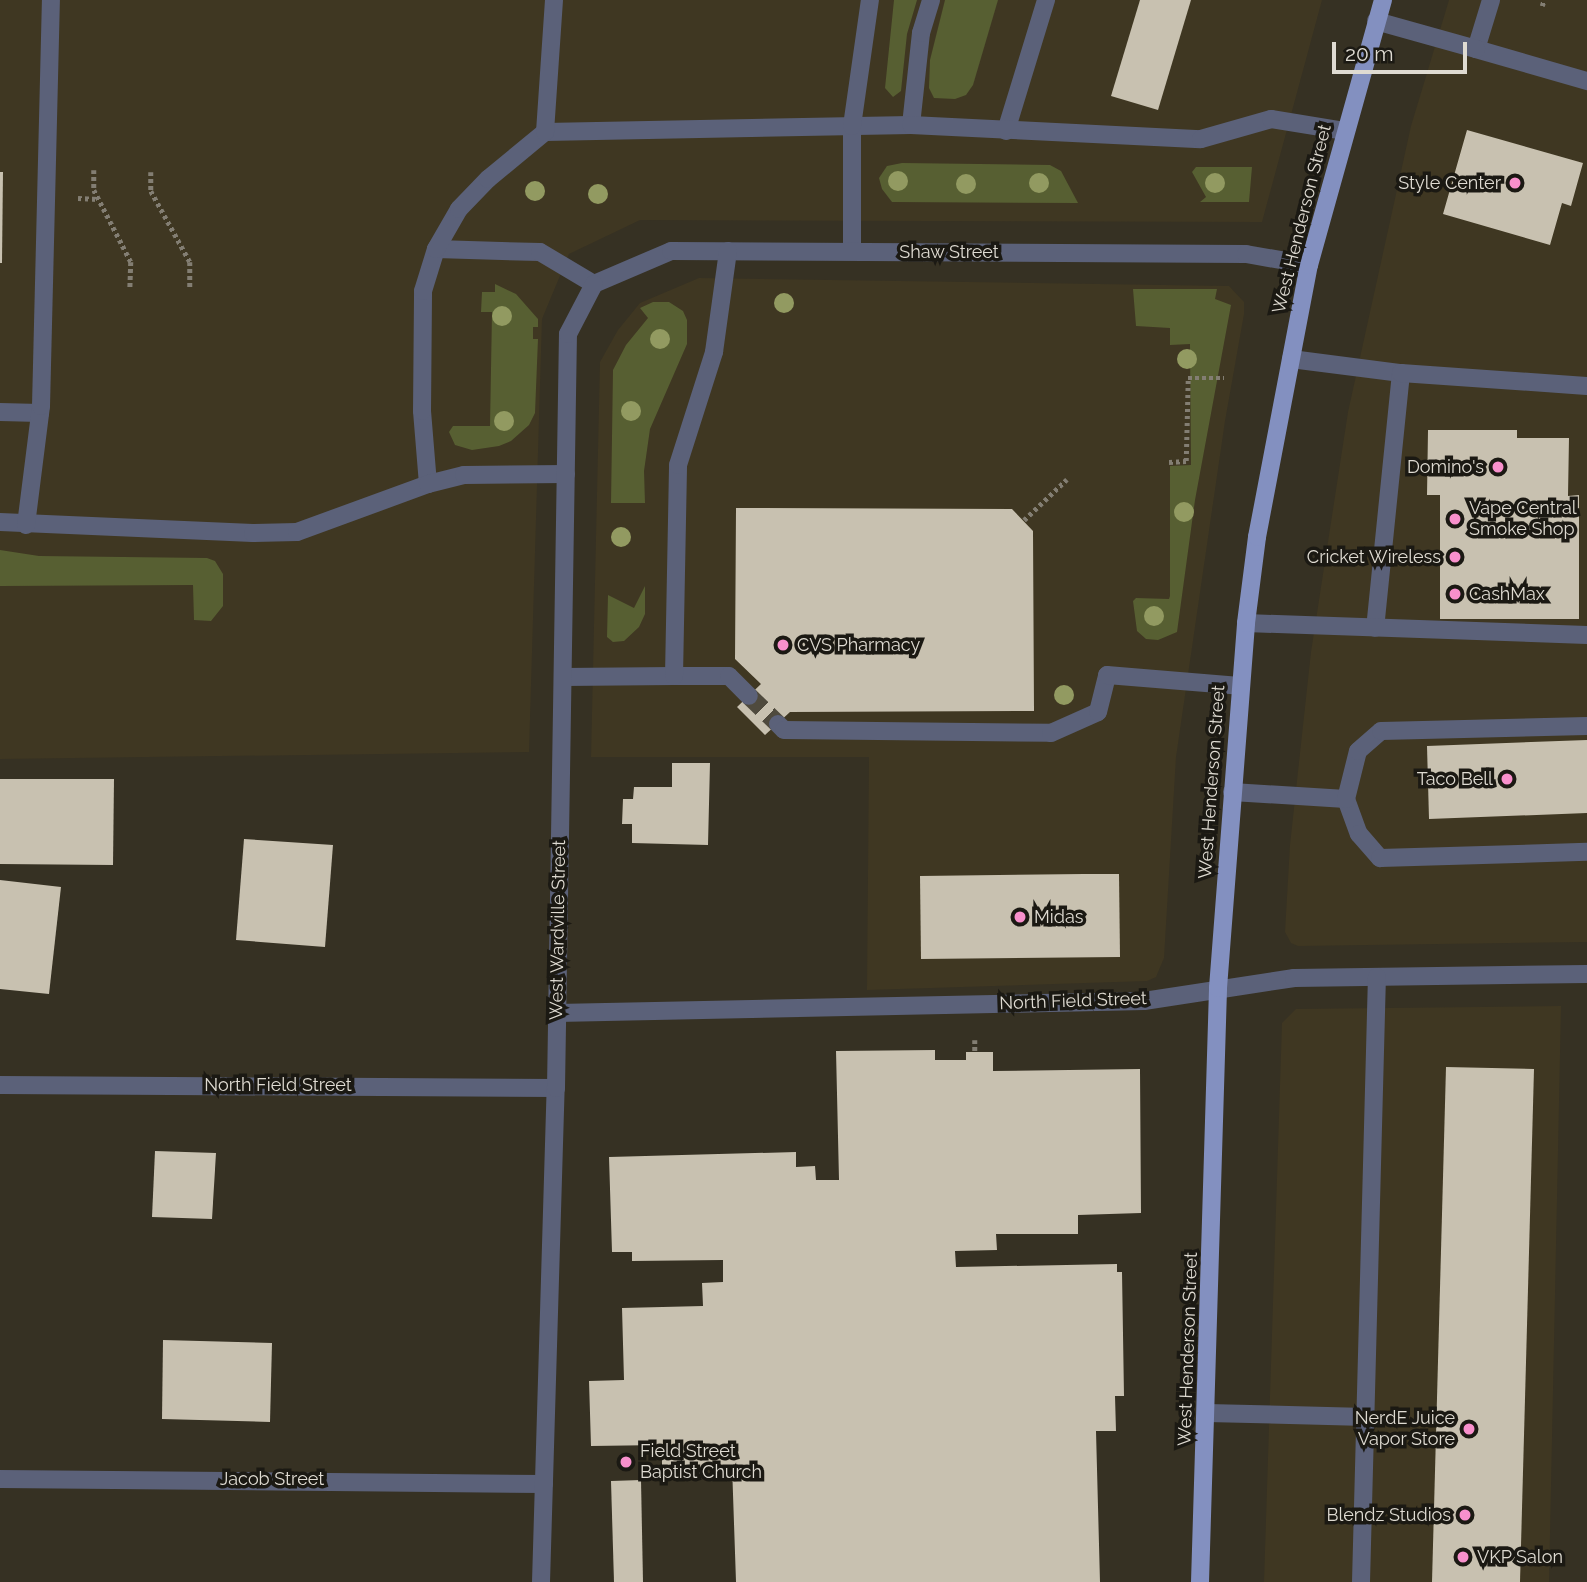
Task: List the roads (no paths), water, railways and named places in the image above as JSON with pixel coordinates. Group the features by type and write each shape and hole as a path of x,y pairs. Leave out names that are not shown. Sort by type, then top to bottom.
{"main road":[{"name":"West Henderson Street","path":"1200,1582 1218,988 1246,623 1257,537 1309,265 1344,131 1383,0"}],"street":[{"path":"26,525 40,413 46,275 51,0"},
{"path":"545,132 554,0"},
{"path":"852,251 852,126 870,0"},
{"path":"911,125 920,33 931,0"},
{"path":"1006,131 1046,0"},
{"path":"1476,49 1491,0"},
{"path":"1376,21 1587,81"},
{"path":"428,484 422,411 423,291 436,249 460,209 488,179 545,132 911,125 1201,139 1271,119 1344,131"},
{"path":"436,249 540,253 594,284"},
{"name":"Shaw Street","path":"594,284 671,251 1246,254 1309,265"},
{"path":"674,676 678,465 714,352 728,251"},
{"name":"West Wardville Street","path":"541,1582 556,1088 568,334 594,284"},
{"path":"1291,359 1401,373 1587,386"},
{"path":"1375,628 1401,373"},
{"path":"0,412 40,413"},
{"path":"0,522 26,525 297,532 428,484 464,475 566,474"},
{"path":"1246,623 1587,635"},
{"path":"778,724 784,730 1051,733 1098,712 1107,675 1240,686"},
{"path":"563,677 729,676 749,696"},
{"path":"1587,726 1381,731 1358,751 1346,799 1359,834 1380,858 1587,852"},
{"path":"1232,792 1346,799"},
{"name":"North Field Street","path":"557,1013 1144,1001 1294,978 1587,974"},
{"path":"1361,1582 1377,977"},
{"name":"North Field Street","path":"0,1085 556,1088"},
{"path":"1207,1413 1366,1417"},
{"name":"Jacob Street","path":"0,1479 544,1484"}],"tunnel":[{"path":"749,696 778,724"}],"place":[{"name":"Style Center","path":"1515,183"},
{"name":"Domino's","path":"1498,467"},
{"name":"Vape Central Smoke Shop","path":"1455,519"},
{"name":"Cricket Wireless","path":"1455,557"},
{"name":"CashMax","path":"1455,594"},
{"name":"CVS Pharmacy","path":"783,645"},
{"name":"Taco Bell","path":"1507,779"},
{"name":"Midas","path":"1020,917"},
{"name":"NerdE Juice Vapor Store","path":"1469,1429"},
{"name":"Field Street Baptist Church","path":"626,1462"},
{"name":"Blendz Studios","path":"1465,1515"},
{"name":"VKP Salon","path":"1463,1557"}]}
